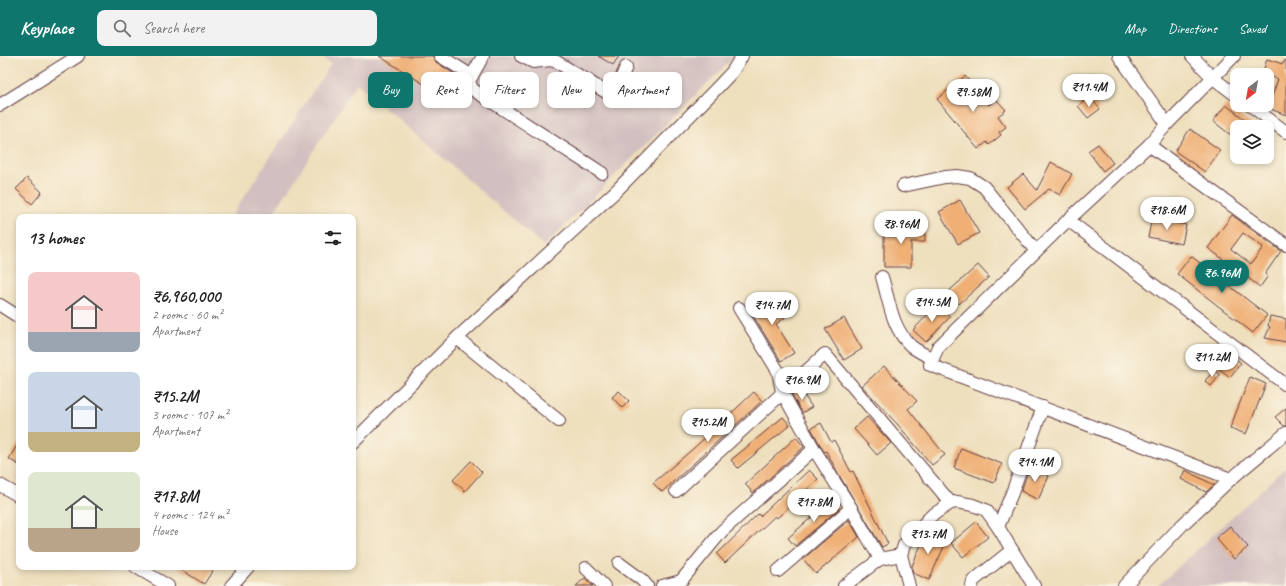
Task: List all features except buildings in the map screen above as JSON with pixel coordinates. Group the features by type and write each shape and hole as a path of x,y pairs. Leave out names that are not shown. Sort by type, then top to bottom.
{"street":[{"path":"0,105 78,56"},
{"path":"440,56 466,72"},
{"path":"472,76 483,56"},
{"path":"521,56 533,62 551,60 557,62 609,94 613,94 615,92 626,67"},
{"path":"356,439 457,338 617,190 732,72 742,56"},
{"path":"1119,56 1166,124"},
{"path":"1192,56 1213,78 1230,91"},
{"path":"1231,479 930,365 938,347 1068,220 1149,145 1166,124 1234,56"},
{"path":"472,89 602,173"},
{"path":"1259,112 1286,132"},
{"path":"1149,145 1286,245"},
{"path":"903,186 946,177 957,176 970,178 984,186 1036,251"},
{"path":"1068,220 1286,385"},
{"path":"882,276 895,324 902,336 911,347 933,359"},
{"path":"0,305 16,315"},
{"path":"739,308 778,371 782,392 814,449 851,508 880,559"},
{"path":"457,338 559,421"},
{"path":"676,491 824,354 951,503"},
{"path":"998,527 1043,407"},
{"path":"1124,586 1182,525 1231,479 1286,433"},
{"path":"662,586 681,581 683,582 722,531 814,449"},
{"path":"0,485 16,494"},
{"path":"909,586 901,555 904,545 931,516 951,503 957,502 973,505 986,510 1034,586"},
{"path":"778,571 851,508"},
{"path":"972,586 973,581 1012,550"},
{"path":"844,586 880,559 901,555"},
{"path":"619,563 642,580 646,586"},
{"path":"586,568 604,586"},
{"path":"141,570 168,586"},
{"path":"231,586 245,570"}],"shaded area":[{"path":"322,56 735,56 544,246 386,108 413,108 413,72 368,72 368,93 357,83 273,214 233,214 331,64"},
{"path":"1286,467 1286,586 1158,586"}]}
